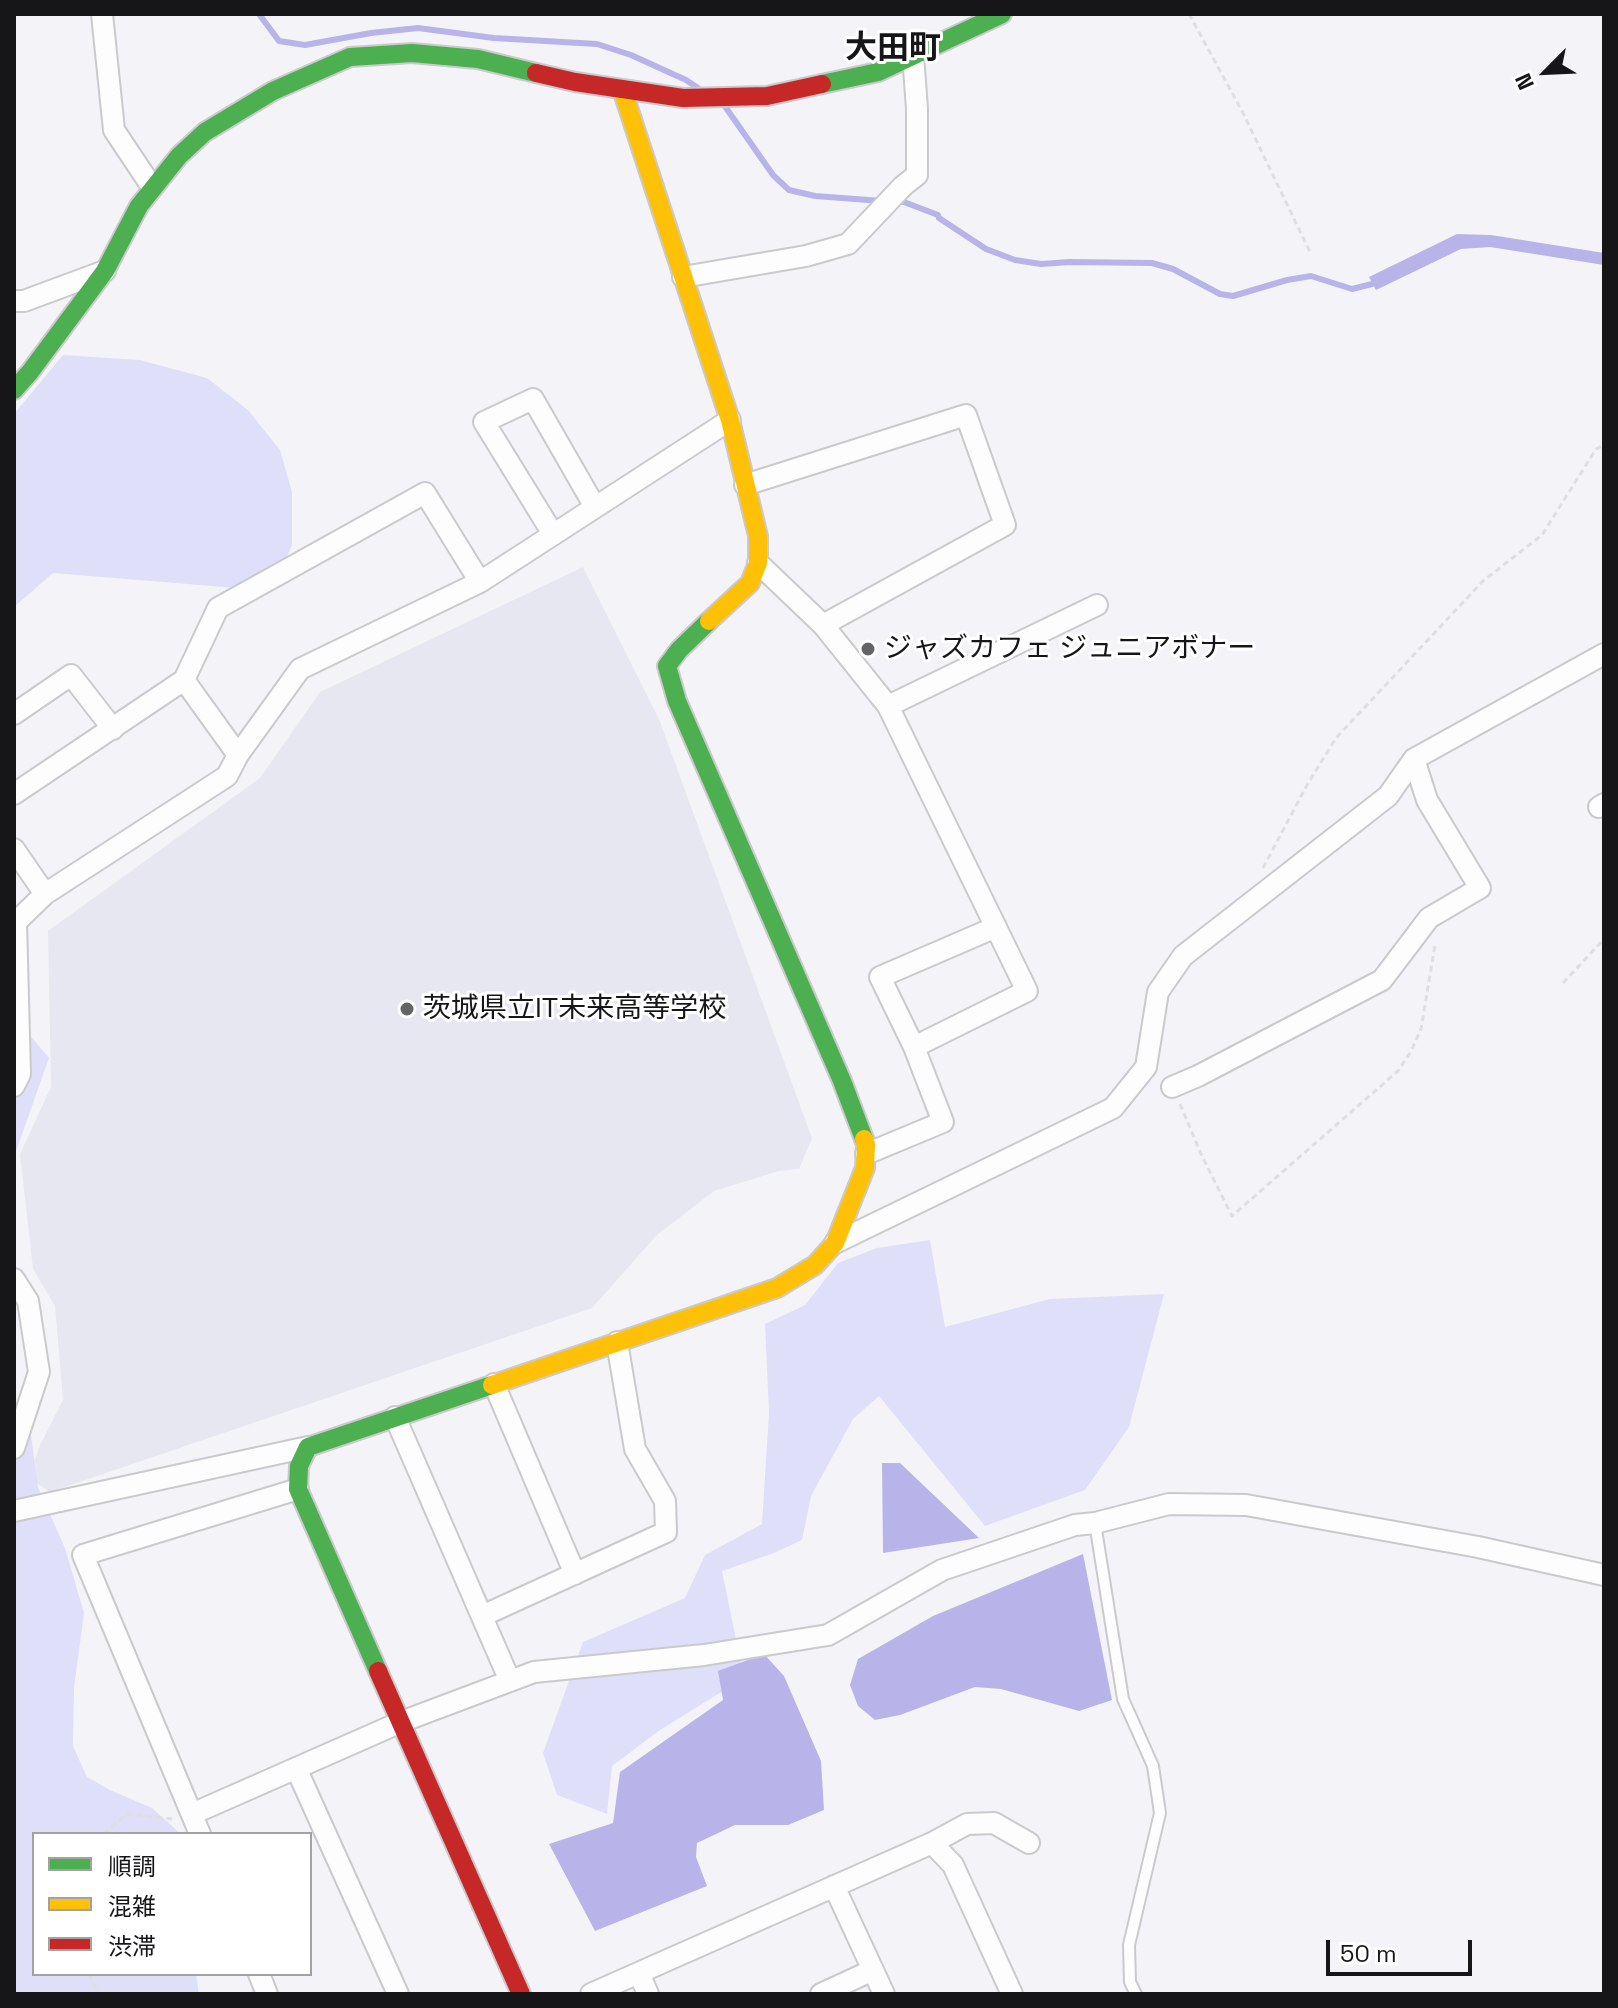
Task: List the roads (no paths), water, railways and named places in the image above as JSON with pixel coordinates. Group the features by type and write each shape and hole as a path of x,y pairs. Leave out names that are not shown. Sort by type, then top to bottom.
{"street":[{"path":"102,14 114,130 152,187"},
{"path":"14,390 105,271 139,206 179,156 205,132 273,91 350,57 412,53 478,59 575,82 683,98 767,96 878,72 1002,14"},
{"path":"683,277 806,256 848,244 917,175 913,55"},
{"path":"14,1511 308,1447 777,1288 815,1265 835,1243 865,1168 866,1144 842,1081 677,701 667,666 679,650 750,583 758,563 758,536 730,420 622,89"},
{"path":"14,301 24,301 105,271"},
{"path":"553,534 484,422 533,399 595,507"},
{"path":"745,485 966,415 1005,525 823,625"},
{"path":"14,1086 20,1074 16,922 45,894 227,776 238,755 300,669 480,582 730,420"},
{"path":"14,794 184,680 218,608 425,493 480,582"},
{"path":"758,563 823,625 888,706 1027,991 914,1047"},
{"path":"888,706 1097,605"},
{"path":"835,1243 1113,1108 1146,1067 1158,992 1183,956 1388,796 1414,759 1604,654"},
{"path":"14,714 71,675 113,729"},
{"path":"184,680 238,755"},
{"path":"1172,1087 1382,980 1429,918 1480,888 1427,800 1414,759"},
{"path":"14,849 45,894"},
{"path":"866,1154 943,1122 914,1047 880,977 996,927"},
{"path":"14,1279 28,1301 39,1372 14,1448"},
{"path":"482,1616 666,1532 665,1501 635,1449 617,1342"},
{"path":"494,1384 575,1574"},
{"path":"395,1417 510,1681"},
{"path":"308,1447 299,1466 298,1489 521,1994"},
{"path":"199,1832 83,1555 298,1489"},
{"path":"192,1814 401,1722 534,1672 704,1655 828,1635 942,1570 1075,1525 1095,1523 1169,1504 1246,1505 1478,1547 1604,1575"},
{"path":"296,1768 398,1994"},
{"path":"591,1994 932,1843 967,1824 994,1823 1029,1843"},
{"path":"932,1843 953,1865 1012,1994"},
{"path":"834,1886 884,1994"},
{"path":"821,1994 873,1970"},
{"path":"639,1973 648,1994"}],"lane":[{"path":"1095,1523 1123,1699 1153,1766 1160,1813 1129,1945 1130,1982 1136,1994"}],"waterway":[{"path":"259,14 279,41 305,45 418,28 494,38 597,44 631,55 698,88"},
{"path":"724,105 773,175 789,190 815,196 882,201"},
{"path":"897,202 938,215 986,249 1015,260 1041,264 1152,263 1173,269 1220,294 1233,296 1311,276 1352,289 1380,280"}],"place":[{"name":"ジャズカフェ ジュニアボナー","path":"868,649"},
{"name":"茨城県立IT未来高等学校","path":"407,1009"}],"district":[{"name":"大田町","path":"893,49"}]}
